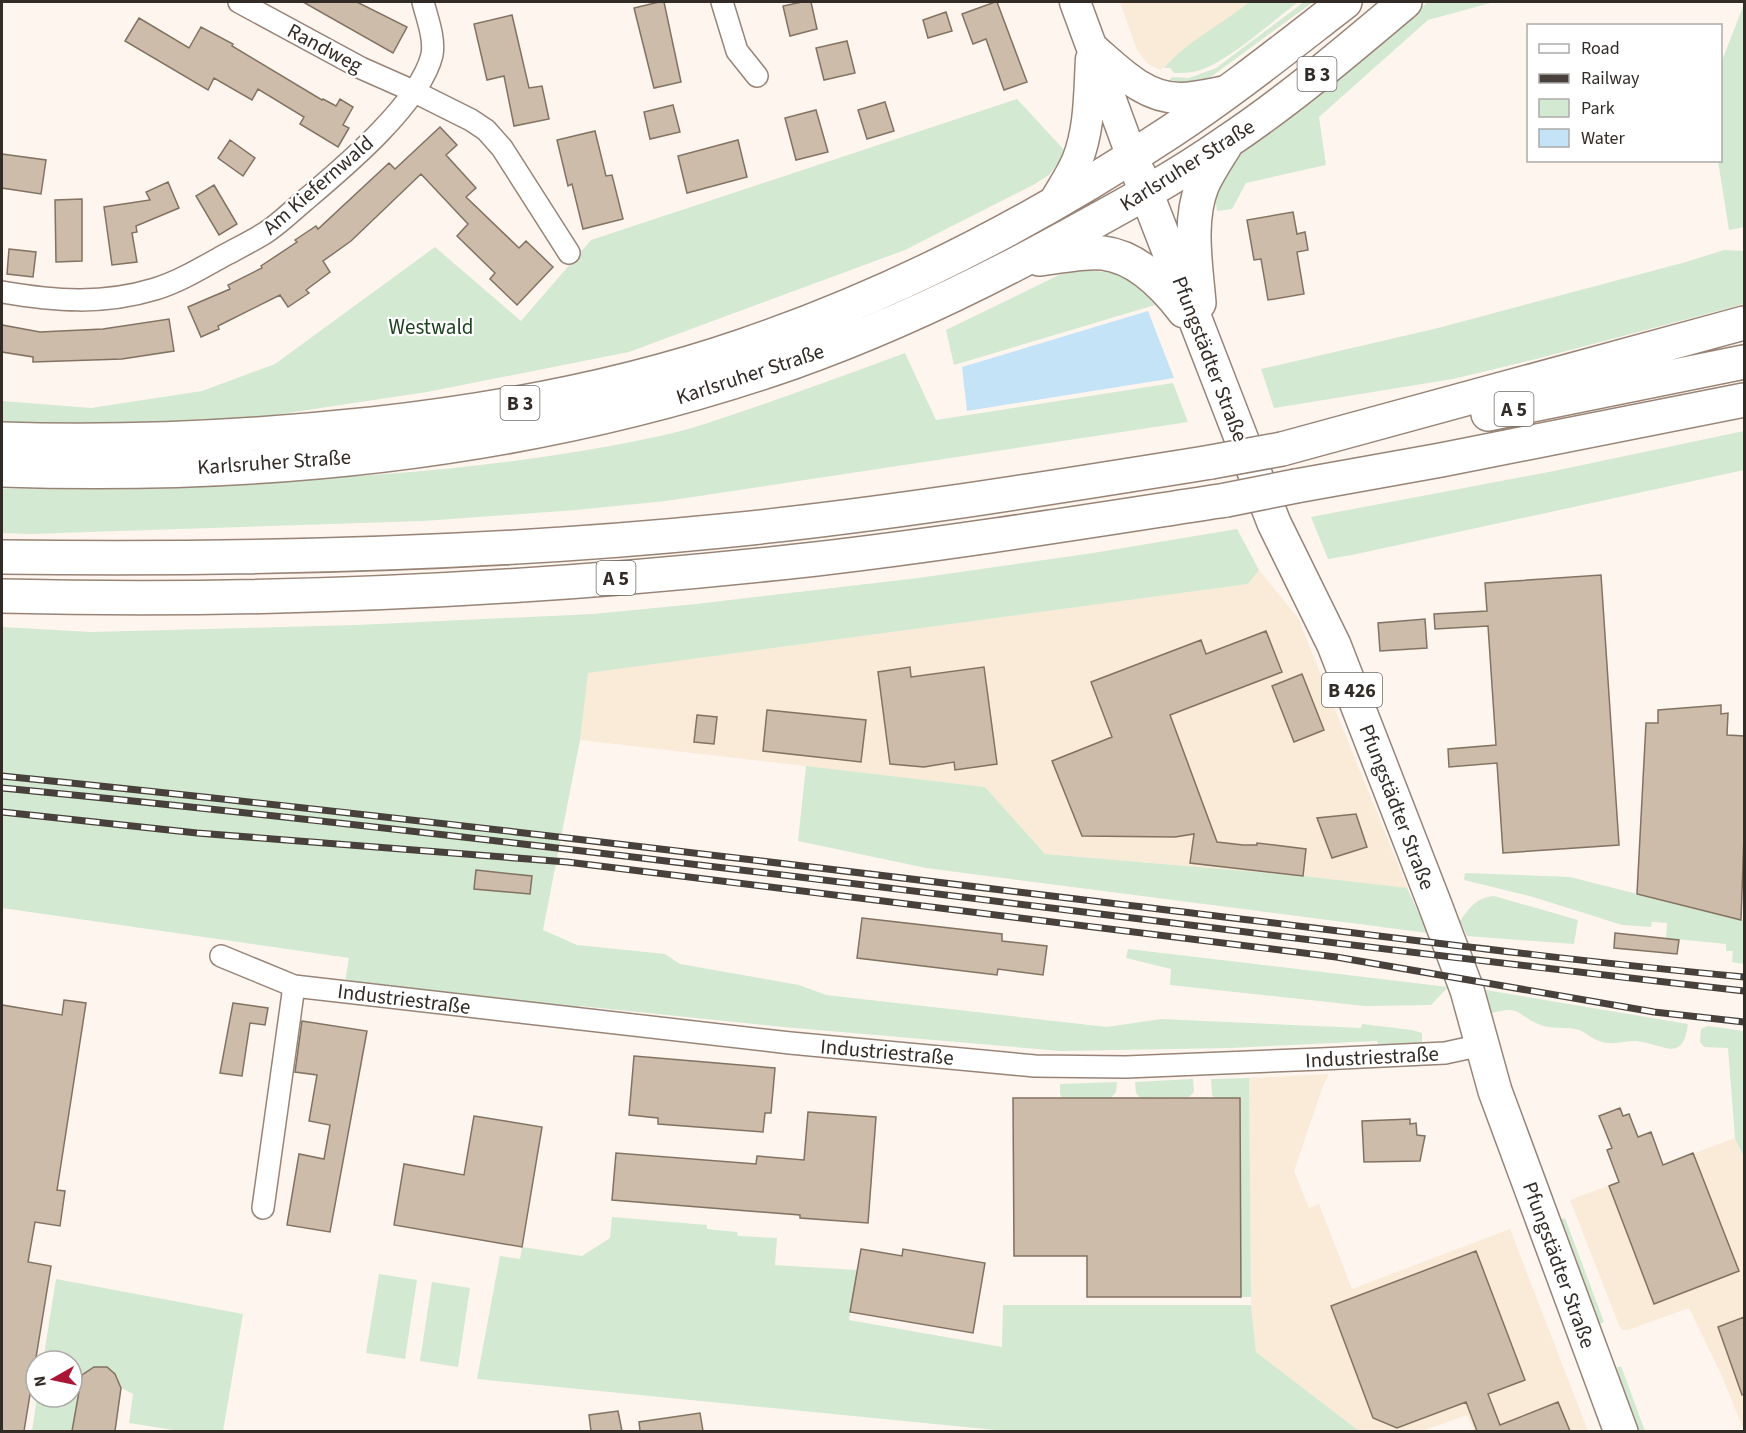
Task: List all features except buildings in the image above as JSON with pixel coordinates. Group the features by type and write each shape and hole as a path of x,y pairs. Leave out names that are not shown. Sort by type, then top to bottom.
{"main road":[{"path":"1075,2 1132,157"},
{"name":"Karlsruher Straße","path":"2,438 151,439 284,433 493,408 566,394 678,366 799,326 916,276 962,253 1132,157 1232,89 1345,2"},
{"name":"Karlsruher Straße","path":"2,470 161,470 290,464 417,450 552,429 673,400 792,362 908,316 1023,261 1146,193 1227,142 1335,60 1405,2"},
{"path":"1091,47 1128,78 1158,94 1190,97 1232,89"},
{"path":"1054,202 1082,145 1088,104 1091,47"},
{"name":"B 426","path":"1201,334 1194,232 1198,199 1207,175 1227,142"},
{"name":"B 426","path":"1132,157 1146,193"},
{"name":"Pfungstädter Straße","path":"1146,193 1274,523 1334,645 1358,705 1467,990 1495,1091 1621,1431"},
{"path":"1023,261 1091,253 1118,256 1141,268 1164,288 1201,334"},
{"path":"1282,449 1744,323"},
{"name":"A 5","path":"2,557 139,559 338,556 548,545 787,524 1047,489 1211,462 1435,424 1744,362"},
{"name":"A 5","path":"2,596 338,594 547,584 818,558 1029,530 1226,500 1744,400"}],"street":[{"name":"Randweg","path":"239,2 361,68 413,91 486,130 502,148 569,253"},
{"name":"Am Kiefernwald","path":"2,292 45,300 78,301 116,298 156,289 199,270 266,233 320,188 380,132 413,91 428,68 432,52 431,34 423,2"},
{"path":"722,2 737,51 757,76"},
{"name":"Industriestraße","path":"221,956 294,986 790,1043 1035,1066 1126,1067 1321,1059 1444,1053 1482,1045"},
{"path":"263,1208 294,986"}],"shaded area":[{"path":"1120,2 1249,2 1182,50 1161,70 1148,64 1137,50"},
{"path":"1259,570 1298,618 1408,889 1303,876 1045,854 985,787 580,740 587,673 1248,584"},
{"path":"1329,1074 1294,1171 1309,1208 1319,1204 1352,1289 1510,1229 1588,1431 1474,1431 1467,1415 1422,1431 1359,1431 1256,1352 1251,1305 1249,1078"},
{"path":"1735,1138 1744,1159 1744,1431 1721,1374 1689,1308 1628,1330 1622,1330 1570,1200"}],"green space":[{"path":"1249,2 1298,2 1235,51 1208,67 1183,73 1174,73 1170,68 1164,68 1194,41"},
{"path":"1304,2 1313,2 1212,76 1191,86 1167,83 1172,77 1189,78 1216,68"},
{"path":"1428,2 1494,2 1428,20 1319,117 1326,165 1246,183 1232,209 1217,211 1215,194 1226,161"},
{"path":"1744,4 1744,227 1729,230 1718,162 1722,162 1722,60"},
{"name":"Westwald","path":"1017,99 1066,152 1049,175 905,250 629,352 427,392 161,432 2,430 2,401 91,408 202,391 275,364 435,247 521,321 591,240"},
{"path":"1724,250 1744,251 1744,304 1540,358 1453,379 1274,408 1261,369 1438,328"},
{"path":"1088,270 1119,274 1140,288 1155,305 954,365 946,330 1061,274"},
{"path":"905,353 936,420 1173,383 1188,422 666,501 576,510 423,521 2,533 2,489 332,478 415,472 579,452 698,426"},
{"path":"1744,431 1744,470 1352,555 1328,559 1311,517 1554,471"},
{"path":"1237,529 1259,570 1248,584 588,673 580,740 543,930 577,945 665,954 680,964 799,985 826,995 1107,1027 1161,1019 1361,1028 1362,1024 1422,1033 1422,1045 1379,1048 1377,1041 1230,1048 1060,1051 783,1027 580,1006 578,1011 345,982 349,958 2,908 2,627 91,632 357,625 593,614 918,578 1093,553"},
{"path":"806,766 985,787 1045,854 1303,876 1407,888 1428,933 926,868 798,841"},
{"path":"1465,873 1570,877 1744,921 1744,964 1732,962 1733,951 1726,951 1726,944 1666,938 1667,923 1652,922 1651,927 1622,925 1533,897 1464,880"},
{"path":"1494,896 1578,920 1574,944 1467,936 1460,921 1474,904"},
{"path":"1128,949 1448,987 1431,1005 1365,1006 1170,985 1171,969 1126,958"},
{"path":"1486,990 1688,1024 1685,1037 1676,1048 1670,1049 1636,1041 1604,1042 1579,1030 1543,1026 1513,1010 1492,1013 1487,1002"},
{"path":"1708,1026 1744,1031 1744,1158 1735,1138 1728,1048 1704,1047 1700,1042 1701,1029"},
{"path":"1249,1078 1251,1297 1241,1297 1240,1098 1215,1098 1212,1095 1211,1079"},
{"path":"1193,1079 1194,1092 1189,1097 1140,1098 1136,1093 1135,1082"},
{"path":"1117,1082 1116,1092 1111,1098 1062,1098 1060,1094 1060,1084"},
{"path":"612,1217 707,1225 707,1229 737,1232 738,1236 777,1238 775,1265 857,1270 849,1320 1002,1347 1003,1305 1251,1305 1256,1352 1359,1431 1006,1431 477,1379 500,1256 520,1259 522,1247 582,1256 610,1238"},
{"path":"1565,1218 1604,1322 1598,1325 1558,1221"},
{"path":"379,1274 417,1280 405,1359 366,1353"},
{"path":"56,1279 243,1314 223,1431 180,1431 129,1423 133,1394 121,1388 115,1374 107,1367 94,1367 84,1374 84,1349 45,1349"},
{"path":"432,1282 470,1288 458,1367 420,1361"},
{"path":"1621,1366 1645,1431 1639,1431 1615,1368"},
{"path":"35,1409 76,1409 72,1431 32,1432"}],"water":[{"path":"1148,311 1174,378 967,411 962,367"}],"railway":[{"path":"2,776 439,823 1527,954 1744,977"},
{"path":"2,788 438,834 1744,991"},
{"path":"2,812 197,833 567,862 1336,957 1654,1012 1744,1022"}]}
